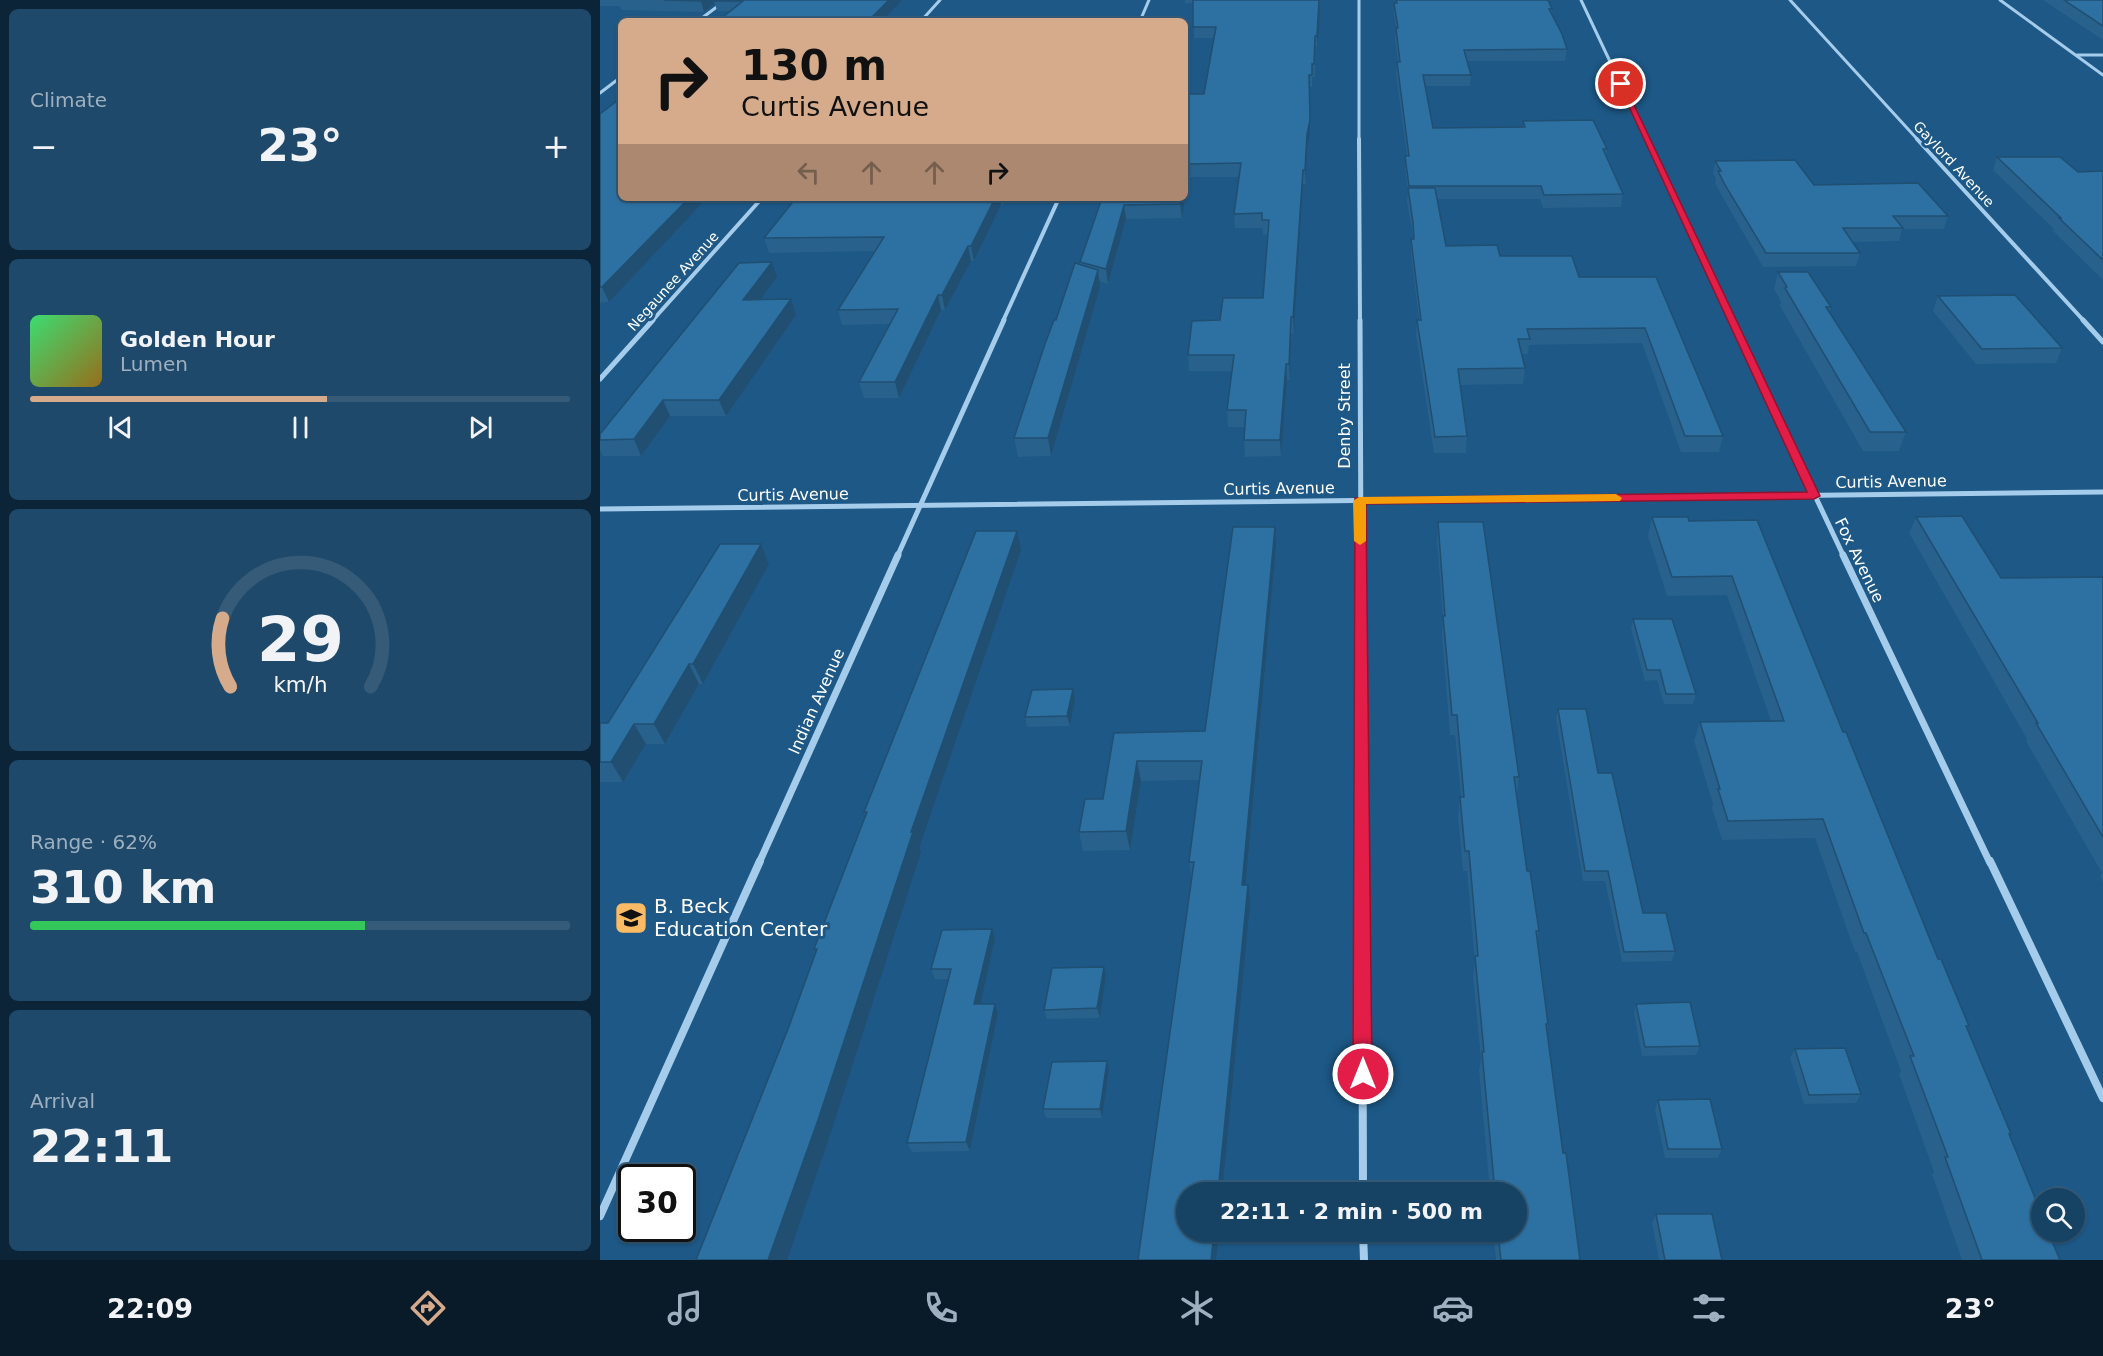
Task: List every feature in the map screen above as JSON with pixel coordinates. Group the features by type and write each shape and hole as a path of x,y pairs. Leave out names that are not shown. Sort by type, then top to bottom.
{"street":[{"path":"702,18 726,0"},
{"path":"924,18 940,0"},
{"path":"1141,18 1149,0"},
{"name":"Denby Street","path":"1359,0 1363,1182"},
{"name":"Fox Avenue","path":"1581,0 1814,496 2103,1098"},
{"name":"Gaylord Avenue","path":"1790,0 2103,342"},
{"path":"2000,0 2103,75"},
{"path":"2076,55 2103,55"},
{"path":"600,93 618,79"},
{"name":"Negaunee Avenue","path":"600,379 759,201"},
{"name":"Indian Avenue","path":"600,1216 918,506 1058,201"},
{"name":"Curtis Avenue","path":"600,509 2103,492"},
{"path":"1363,1242 1364,1260"}],"building":[{"path":"889,0 871,18 722,18 743,1 713,1"},
{"path":"1193,0 1319,0 1314,64 1312,64 1312,75 1309,75 1310,120 1305,170 1303,170 1289,364 1286,364 1280,440 1244,440 1246,410 1227,410 1234,355 1188,355 1192,321 1220,320 1223,298 1263,298 1269,220 1262,220 1262,213 1234,214 1241,163 1188,164 1188,94 1204,94 1216,27 1193,27"},
{"path":"1396,0 1548,0 1552,9 1549,9 1567,49 1464,50 1471,75 1423,75 1433,128 1525,127 1523,121 1593,120 1607,149 1603,149 1623,194 1544,195 1541,186 1409,186 1405,156 1409,156 1397,62 1400,62 1394,3 1397,3"},
{"path":"2064,0 2103,0 2103,26"},
{"path":"618,100 618,201 686,201 602,287 600,287 600,114"},
{"path":"1997,157 2060,157 2078,172 2103,171 2103,260 2059,218 2061,218"},
{"path":"1795,160 1814,185 1918,183 1948,216 1893,216 1903,228 1843,228 1860,253 1766,253 1725,185 1715,161"},
{"path":"1408,188 1435,188 1446,246 1497,245 1500,256 1572,256 1579,277 1656,277 1723,436 1685,436 1645,328 1527,329 1530,339 1518,339 1525,368 1458,369 1467,436 1435,437 1417,320 1421,320 1411,239 1414,239"},
{"path":"794,201 994,201 971,246 968,246 942,295 938,295 895,382 859,382 898,309 838,310 884,237 764,238"},
{"path":"1101,201 1180,201 1180,204 1124,205 1106,269 1080,262"},
{"path":"772,262 743,300 791,299 719,400 663,400 634,439 600,440 600,434 739,263"},
{"path":"1075,263 1098,270 1048,438 1014,438 1045,344 1054,320 1056,320"},
{"path":"1778,272 1808,272 1831,307 1826,307 1906,432 1870,432 1785,288 1787,287"},
{"path":"2015,295 2062,348 1982,349 1938,296"},
{"path":"1962,516 2001,578 2103,577 2103,837 1916,517"},
{"path":"1652,517 1688,517 1689,521 1757,520 1938,959 1941,959 1969,1026 1966,1026 2011,1134 2009,1134 2031,1188 2031,1242 2052,1242 2060,1260 1982,1260 1945,1157 1948,1157 1910,1056 1914,1056 1866,933 1864,933 1823,819 1728,821 1700,722 1784,721 1732,576 1672,577"},
{"path":"1438,522 1483,522 1519,777 1514,777 1527,871 1530,871 1539,931 1536,931 1548,1024 1546,1024 1580,1260 1501,1260 1499,1242 1527,1242 1527,1182 1494,1182 1482,1052 1484,1052 1475,956 1478,956 1469,851 1465,851 1460,797 1464,797 1457,715 1452,715 1443,616 1445,616"},
{"path":"1233,527 1275,527 1242,885 1248,885 1219,1182 1176,1182 1176,1242 1213,1242 1211,1260 1138,1260 1194,862 1189,862 1202,761 1137,761 1126,831 1079,832 1085,799 1103,799 1114,733 1205,731"},
{"path":"976,531 1017,531 911,832 913,832 818,1120 768,1260 696,1260 788,1029 817,949 814,949 867,812 864,812"},
{"path":"720,544 761,544 693,664 689,664 654,724 634,724 611,762 600,762 600,723 608,723"},
{"path":"1633,619 1672,619 1696,694 1666,694 1660,670 1647,670"},
{"path":"1073,689 1067,716 1025,717 1032,690"},
{"path":"1558,709 1586,709 1598,773 1612,773 1643,913 1666,913 1675,951 1624,952 1608,871 1585,871"},
{"path":"992,929 974,1004 995,1004 966,1142 907,1143 951,969 931,969 942,930"},
{"path":"1104,967 1097,1008 1044,1010 1052,968"},
{"path":"1690,1002 1700,1046 1645,1047 1636,1004"},
{"path":"1845,1048 1861,1094 1809,1095 1795,1049"},
{"path":"1107,1061 1100,1109 1043,1109 1052,1062"},
{"path":"1710,1099 1722,1149 1668,1149 1658,1100"},
{"path":"1656,1214 1712,1214 1722,1260 1665,1260"}],"slow traffic":[{"path":"1360,541 1359,501 1616,498"}],"place":[{"name":"B. Beck Education Center","path":"631,918"}],"route":[{"path":"1363,1074 1359,501 1814,496 1621,84"}]}
